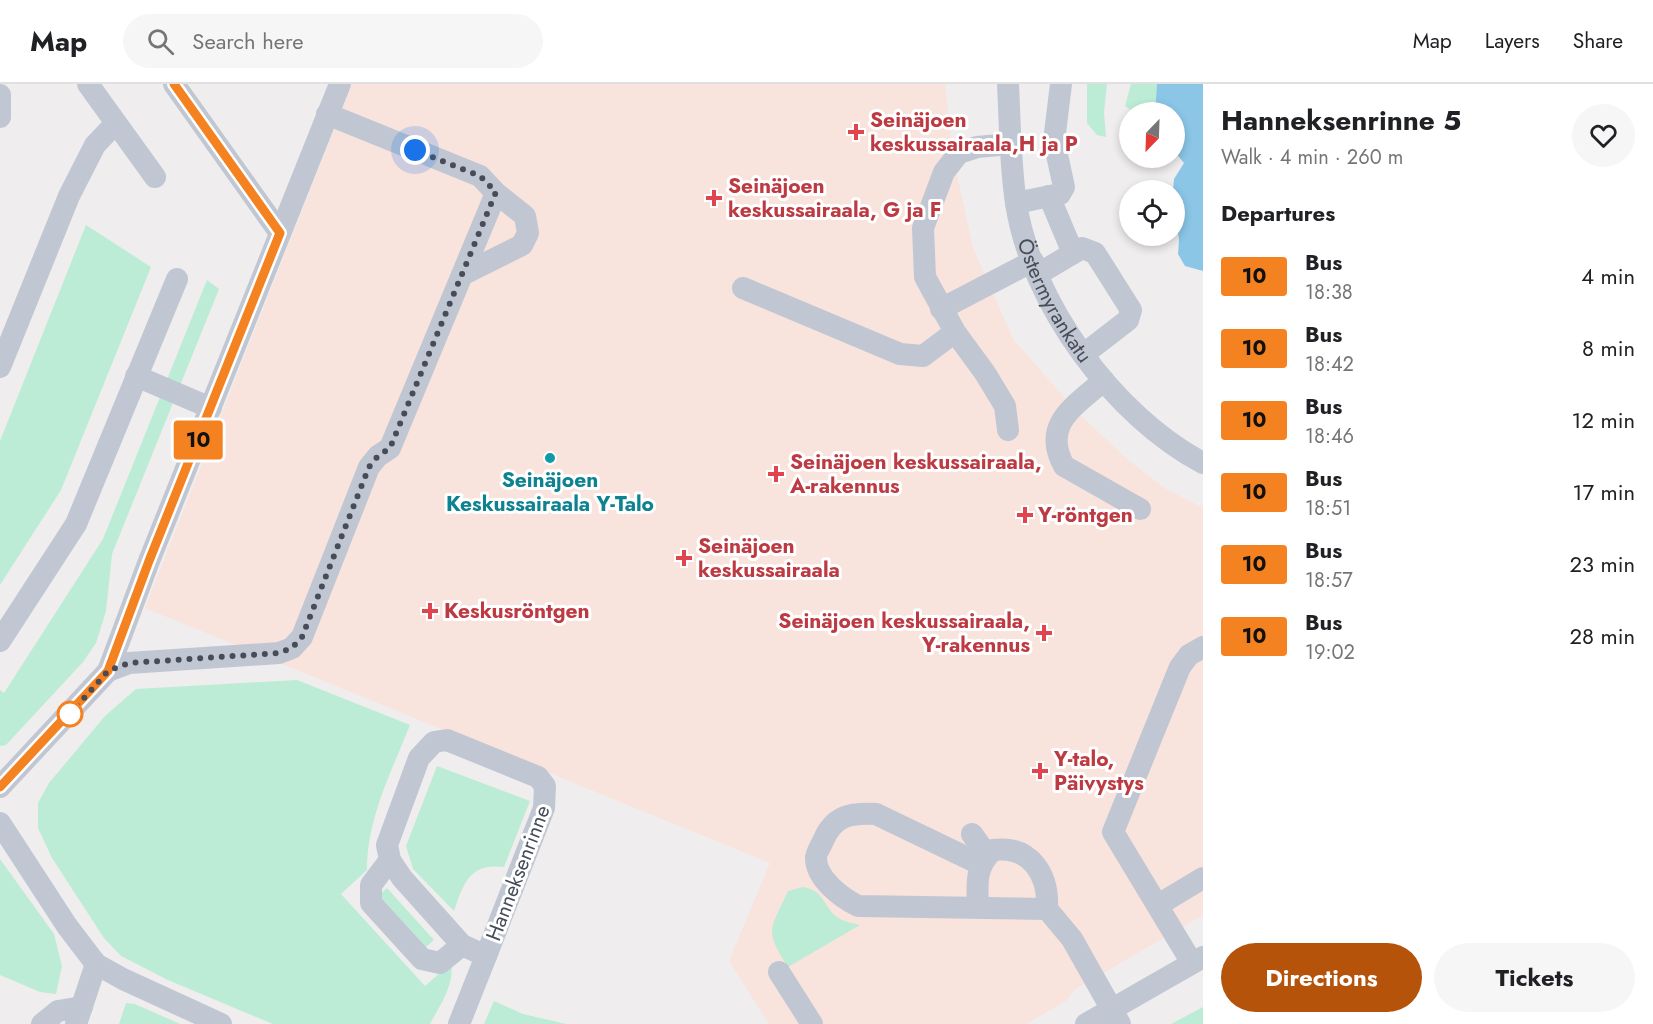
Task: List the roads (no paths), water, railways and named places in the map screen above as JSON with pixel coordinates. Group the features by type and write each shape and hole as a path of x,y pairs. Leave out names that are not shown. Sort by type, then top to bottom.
{"street":[{"path":"88,84 155,177"},
{"path":"174,84 280,233"},
{"path":"0,787 108,671 149,561 340,84"},
{"name":"Östermyrankatu","path":"1008,84 1010,144 1016,203 1023,235 1053,307 1103,381 1144,421 1203,463"},
{"path":"1016,203 1060,194 1064,187 1054,141 1061,84"},
{"path":"0,95 0,117"},
{"path":"327,114 480,176 525,216 528,233 522,245 462,275"},
{"path":"0,367 69,196 95,145 115,124"},
{"path":"1008,430 1005,406 985,373 955,332 925,277 923,228 944,172 959,153 977,147 1010,144"},
{"path":"108,671 129,663 279,653 292,648 302,637 369,467 378,456 390,448 496,192"},
{"path":"1049,196 1072,254"},
{"path":"942,309 1082,248 1095,253 1131,310 1128,320 1084,354"},
{"path":"0,641 76,524 177,279"},
{"path":"743,288 900,354 923,356 955,332"},
{"path":"136,376 211,408"},
{"path":"1103,381 1061,421 1057,431 1057,453 1064,466 1140,509"},
{"path":"1086,1024 1116,1017 1198,960 1158,905 1113,832 1180,667 1190,655 1203,647"},
{"name":"Hanneksenrinne","path":"459,1024 486,956 518,875 544,808 545,786 538,777 447,740 434,742 426,748 393,825 387,845 390,860 402,878 462,945 486,956"},
{"path":"984,860 876,814 858,813 844,816 829,828 816,857 819,869 832,888 845,900 858,906 1047,909"},
{"path":"0,823 67,926 96,964 123,979 221,1024"},
{"path":"972,834 984,860"},
{"path":"978,908 977,879 984,860 993,850 1005,848 1030,860 1043,875 1048,892 1047,909 1072,939 1116,1017"},
{"path":"390,860 371,885 371,903 422,959 440,963 462,945"},
{"path":"1158,905 1203,878"},
{"path":"42,1024 58,1011 79,1015 96,964"},
{"path":"779,972 812,1024"}],"water":[{"path":"1157,84 1203,84 1203,271 1185,266 1178,254 1179,246 1185,246 1185,180 1174,180 1181,168 1185,168 1185,102 1156,102"}],"place":[{"name":"Seinäjoen keskussairaala,H ja P","path":"856,132"},
{"name":"Seinäjoen keskussairaala, G ja F","path":"714,198"},
{"name":"Seinäjoen Keskussairaala Y-Talo","path":"550,458"},
{"name":"Seinäjoen keskussairaala, A-rakennus","path":"776,474"},
{"name":"Y-röntgen","path":"1025,515"},
{"name":"Seinäjoen keskussairaala","path":"684,558"},
{"name":"Keskusröntgen","path":"430,611"},
{"name":"Seinäjoen keskussairaala, Y-rakennus","path":"1044,633"},
{"name":"Y-talo, Päivystys","path":"1040,771"}]}
